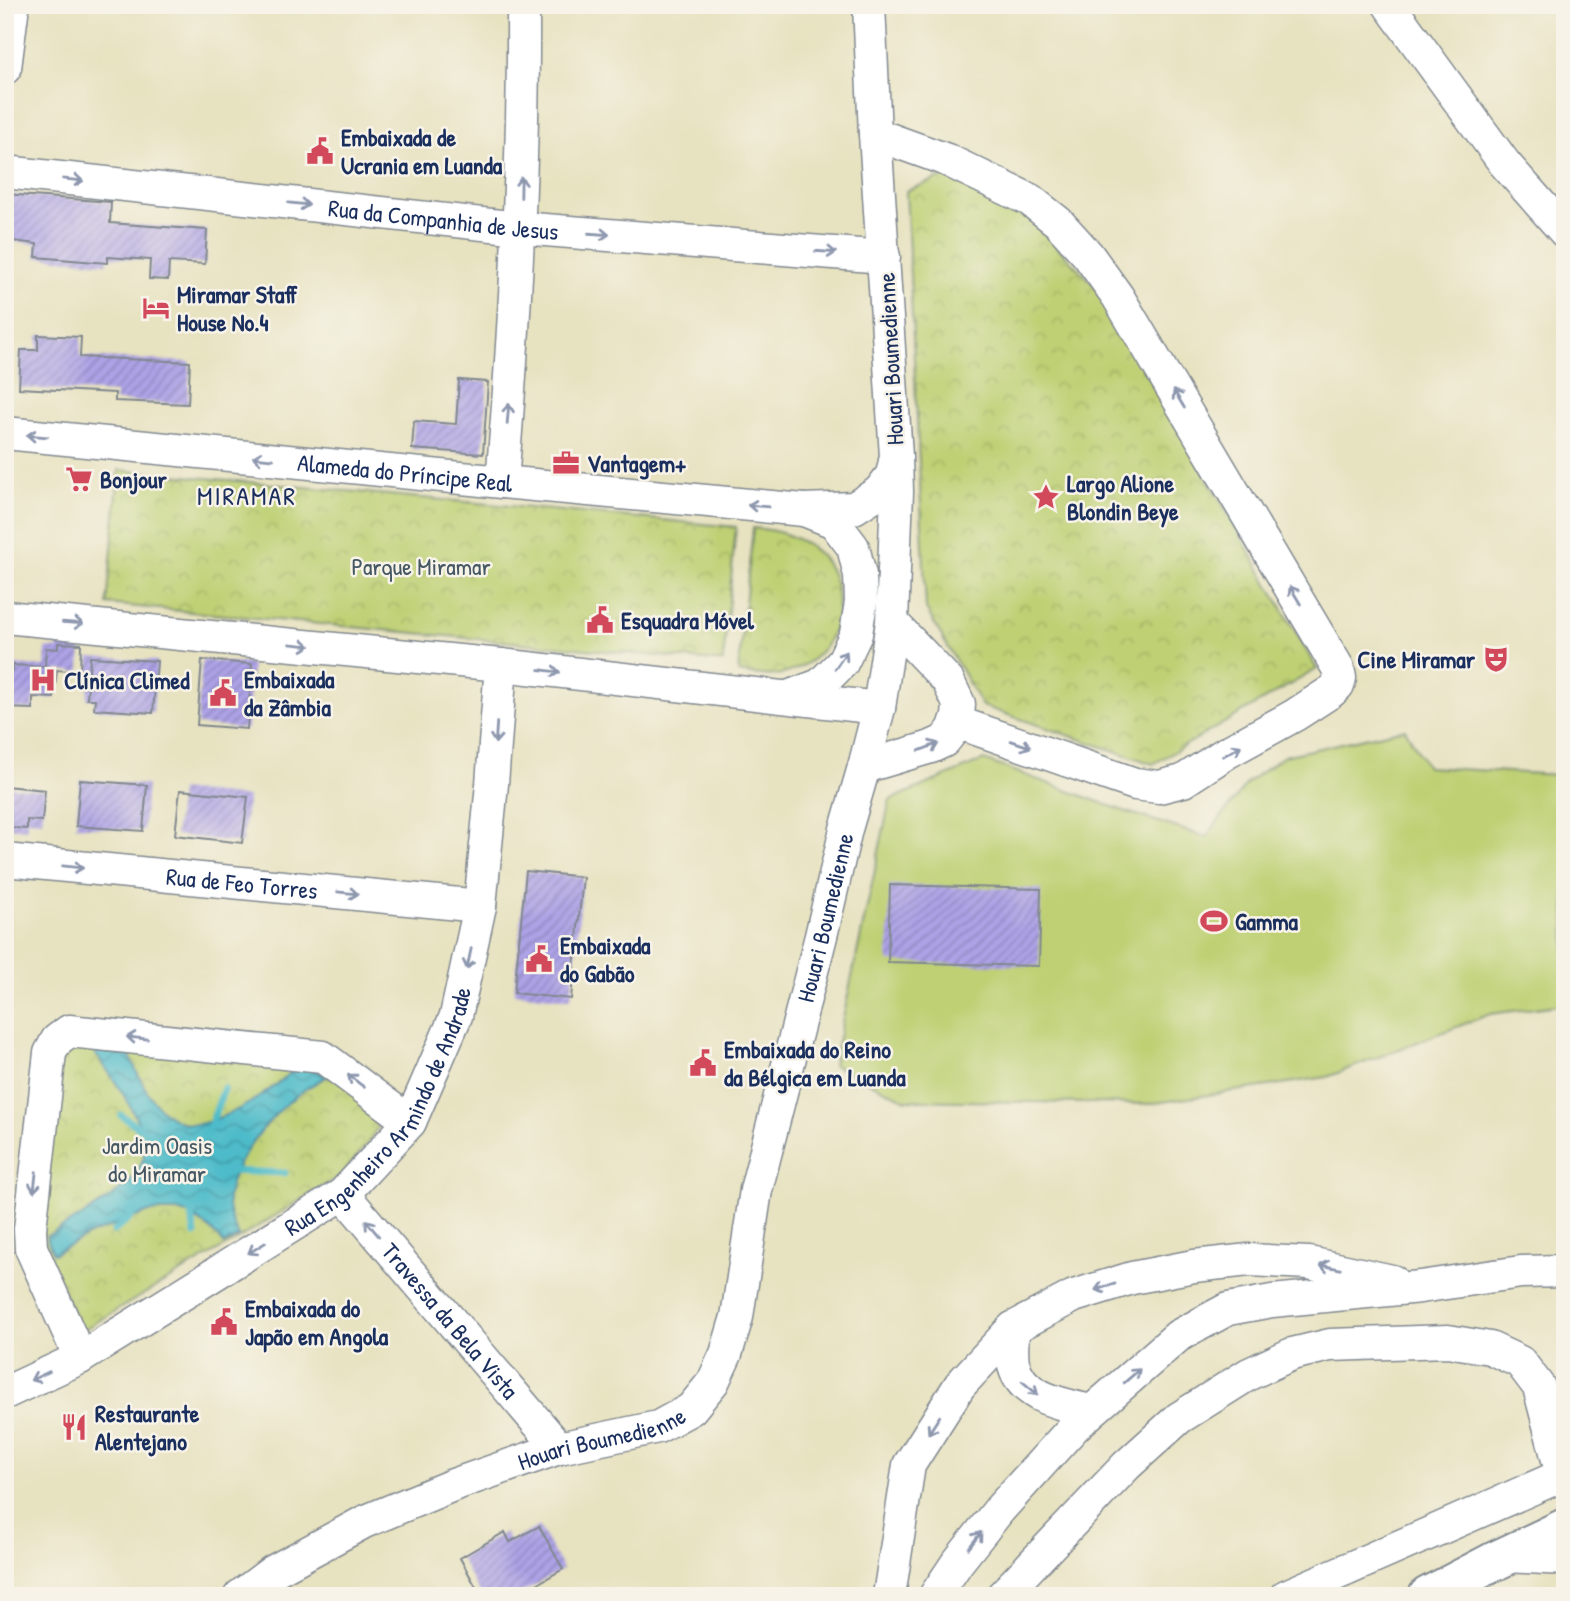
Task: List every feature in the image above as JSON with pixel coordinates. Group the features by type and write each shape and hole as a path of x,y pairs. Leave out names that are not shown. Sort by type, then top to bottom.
{"main road":[{"path":"1428,1596 1565,1528"}],"street":[{"path":"5,68 13,5"},
{"path":"502,482 520,228 523,5"},
{"name":"Houari Boumedienne","path":"240,1596 272,1572 364,1522 453,1485 559,1448 658,1427 691,1409 713,1382 722,1363 737,1317 756,1190 879,708 892,622 896,456 869,5"},
{"path":"1389,5 1506,164 1565,232"},
{"path":"875,134 947,160 1030,200 1058,222 1088,255 1118,297 1338,668 1340,678 1332,691 1294,715 1183,781 1159,787 1135,784 956,722"},
{"name":"Rua da Companhia de Jesus","path":"5,172 520,228 884,257"},
{"name":"Alameda do Príncipe Real","path":"5,433 804,510 854,508 879,492 892,475 896,456"},
{"name":"Alameda do Príncipe Real","path":"787,698 820,685 842,663 856,634 861,602 860,575 853,547 834,523 804,510"},
{"name":"Alameda do Príncipe Real","path":"5,617 501,665 879,708"},
{"path":"864,767 944,741 953,730 958,717 958,704 948,681 892,622"},
{"name":"Rua Engenheiro Armindo de Andrade","path":"5,1393 80,1358 343,1194 410,1122 456,1016 480,906 501,665"},
{"name":"Rua de Feo Torres","path":"5,860 480,906"},
{"path":"80,1358 31,1248 30,1228 50,1053 57,1040 69,1031 323,1057 410,1122"},
{"name":"Travessa da Bela Vista","path":"343,1194 559,1448"},
{"path":"889,1596 909,1465 960,1385 1013,1328 1074,1296 1132,1278 1194,1266 1249,1260 1309,1263 1420,1287"},
{"path":"935,1596 999,1510 1075,1426 1178,1336 1228,1309 1272,1301 1420,1287 1521,1272 1565,1271"},
{"path":"1521,1272 1565,1295"},
{"path":"1013,1328 1013,1362 1021,1381 1041,1397 1091,1411"},
{"path":"1002,1596 1127,1465 1180,1418 1248,1374 1292,1354 1330,1345 1448,1342 1490,1348 1520,1362 1539,1387 1563,1475 1286,1596"},
{"path":"1507,1556 1565,1559"}],"green space":[{"path":"960,170 1024,213 1099,290 1317,669 1153,764 982,706 926,609 906,191"},
{"name":"Parque Miramar","path":"119,470 736,527 723,662 107,604"},
{"path":"753,528 787,535 810,546 831,573 838,598 835,623 825,646 797,669 774,675 738,672"},
{"name":"Gamma","path":"1405,729 1427,767 1557,775 1565,793 1565,1004 1490,1014 1327,1077 1149,1104 906,1100 833,1065 890,800 984,760 1121,810 1206,837 1248,782 1284,756"},
{"name":"Jardim Oasis do Miramar","path":"69,1044 332,1067 387,1113 365,1147 341,1175 81,1331 37,1229 60,1055"}],"water":[{"path":"89,1045 127,1048 141,1081 155,1102 173,1118 188,1124 208,1122 240,1108 271,1088 301,1063 328,1076 304,1090 279,1112 243,1157 229,1189 228,1205 239,1236 224,1244 209,1228 191,1215 177,1211 149,1212 89,1235 53,1254 46,1236 119,1191 136,1173 145,1151 143,1133 131,1108"}],"building":[{"path":"5,194 111,202 110,223 207,230 205,264 169,262 168,280 149,279 150,260 108,257 107,263 36,257 37,244 5,240"},
{"path":"38,335 81,337 80,357 190,362 188,404 115,401 115,393 19,388 21,350 38,350"},
{"path":"459,380 488,382 483,454 412,449 414,421 456,424"},
{"name":"Clínica Climed","path":"58,643 81,644 80,672 57,670 54,698 33,697 33,709 5,708 5,670 13,670 13,665 45,667 46,648 58,649"},
{"path":"90,657 157,661 153,713 94,709 95,699 87,699"},
{"path":"202,660 252,664 247,729 197,725"},
{"path":"80,780 147,785 143,831 76,826"},
{"path":"5,786 45,790 42,821 27,820 27,829 5,827"},
{"path":"180,790 248,797 242,843 175,835"},
{"path":"526,871 583,877 571,999 514,993"},
{"path":"890,885 1041,889 1039,966 888,962"},
{"path":"539,1526 563,1569 516,1596 481,1596 460,1558 505,1532 510,1542"}],"waterway":[{"path":"210,1127 224,1088"},
{"path":"121,1115 147,1133"},
{"path":"227,1171 285,1173"},
{"path":"190,1207 195,1234"},
{"path":"114,1231 132,1216"}],"place":[{"name":"Embaixada de Ucrania em Luanda","path":"320,151"},
{"name":"Miramar Staff House No.4","path":"156,308"},
{"name":"Vantagem+","path":"566,463"},
{"name":"Bonjour","path":"79,479"},
{"name":"Largo Alione Blondin Beye","path":"1046,497"},
{"name":"Esquadra Móvel","path":"600,620"},
{"name":"Cine Miramar","path":"1496,659"},
{"name":"Clínica Climed","path":"43,680"},
{"name":"Embaixada da Zâmbia","path":"223,693"},
{"name":"Gamma","path":"1214,921"},
{"name":"Embaixada do Gabão","path":"539,959"},
{"name":"Embaixada do Reino da Bélgica em Luanda","path":"703,1063"},
{"name":"Embaixada do Japão em Angola","path":"224,1322"},
{"name":"Restaurante Alentejano","path":"74,1427"}],"district":[{"name":"MIRAMAR","path":"247,495"}]}
